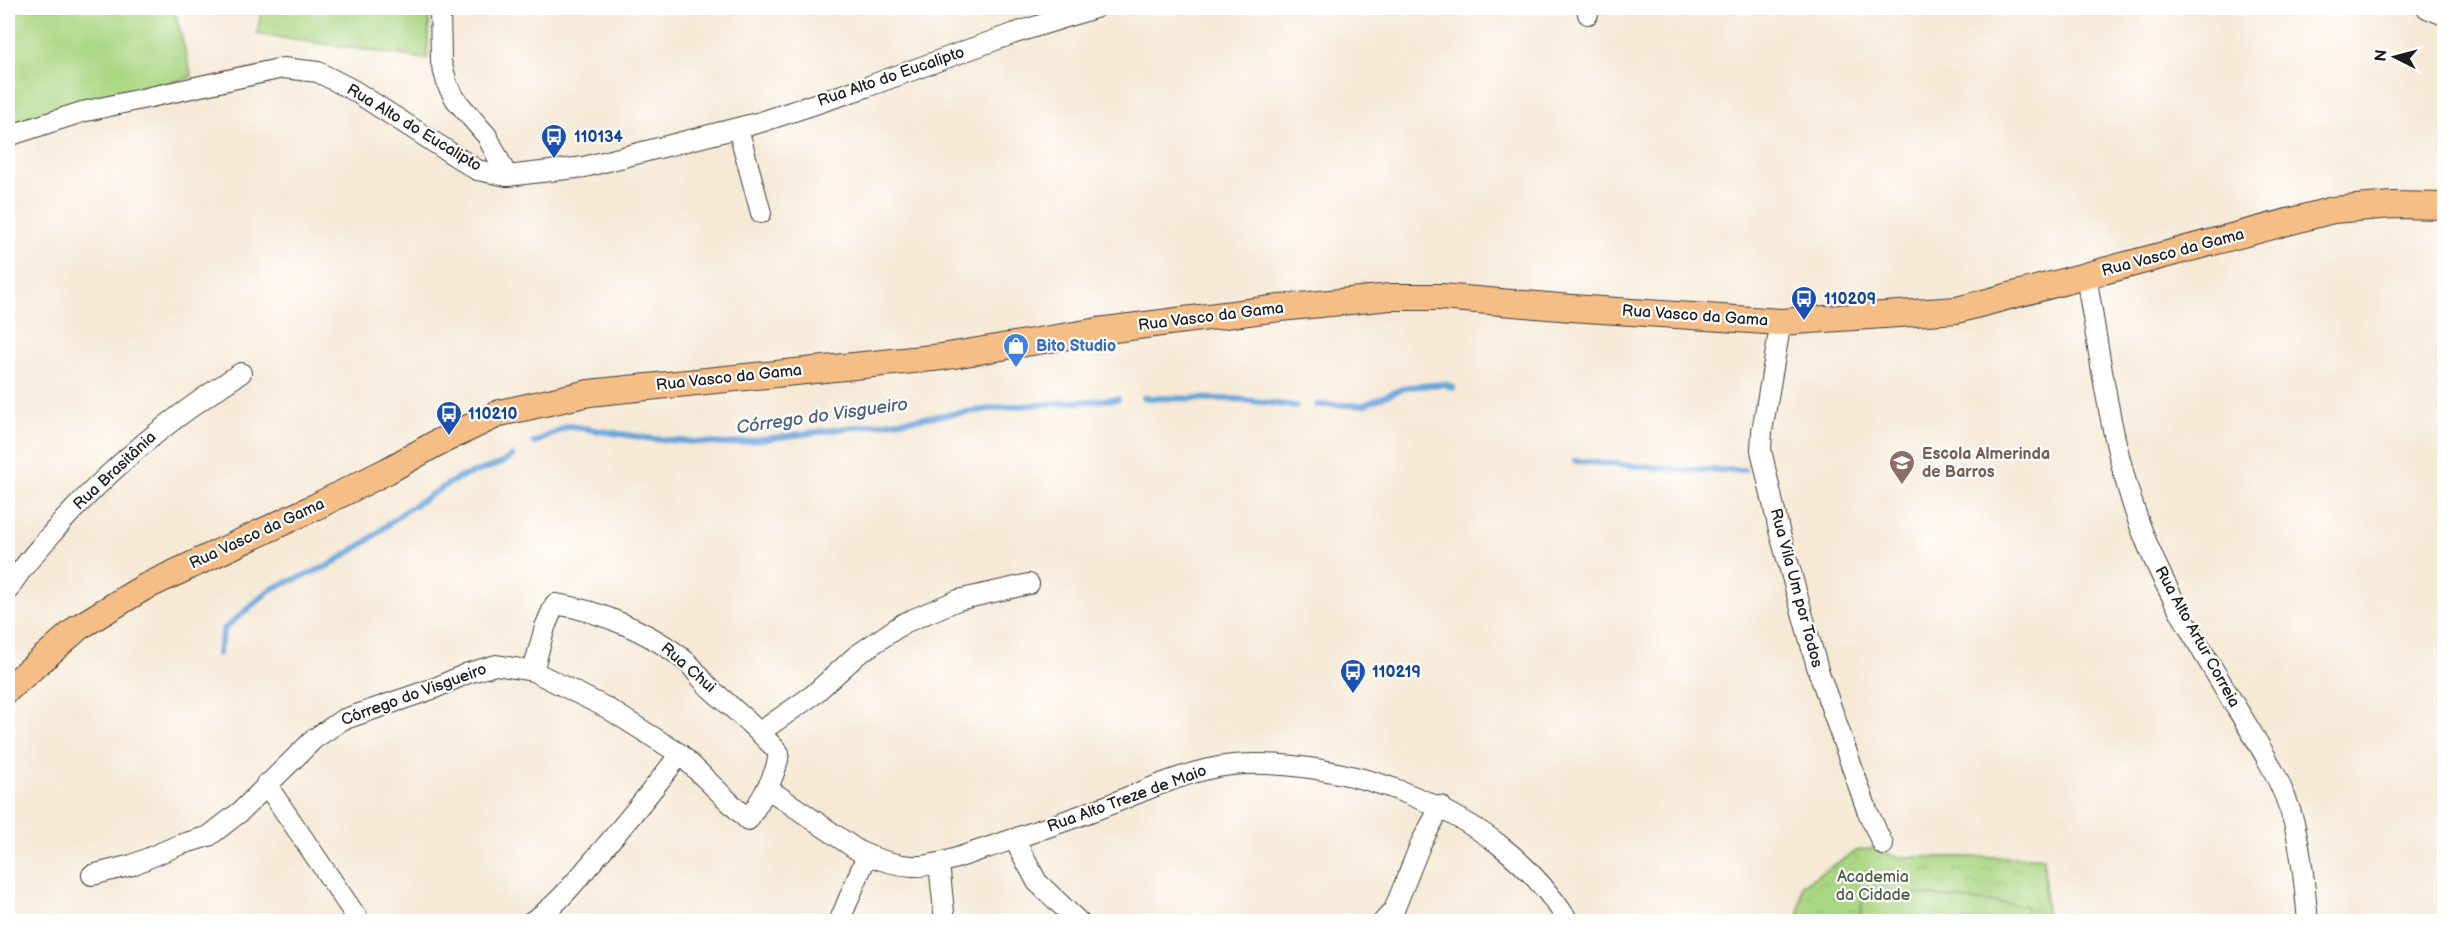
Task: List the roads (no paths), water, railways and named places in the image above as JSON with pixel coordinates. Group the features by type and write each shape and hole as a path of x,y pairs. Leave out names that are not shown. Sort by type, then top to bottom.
{"main road":[{"name":"Rua Vasco da Gama","path":"8,689 79,627 143,588 315,507 435,444 500,413 567,398 680,383 942,357 1098,332 1280,308 1390,297 1441,297 1572,309 1781,322 1957,310 2333,210 2392,205 2445,206"}],"street":[{"path":"440,8 441,62 448,86 456,100 487,136 507,176"},
{"name":"Rua Alto do Eucalipto","path":"8,136 82,112 283,68 318,72 352,90 477,170 507,176 584,167 738,128 866,87 1012,34 1095,8"},
{"path":"2427,8 2445,15"},
{"path":"738,128 761,213"},
{"name":"Rua Alto Artur Correia","path":"2085,276 2107,397 2136,515 2169,591 2253,736 2294,822 2305,884 2308,921"},
{"name":"Rua Vila Um por Todos","path":"1781,322 1762,431 1761,450 1779,530 1818,670 1867,810 1883,845"},
{"name":"Rua Brasitânia","path":"8,590 45,541 113,469 159,430 241,373"},
{"path":"760,732 813,695 857,655 904,623 958,600 1029,584"},
{"name":"Rua Chui","path":"533,670 545,627 555,604 589,611 662,644 690,666 700,679 760,732 778,753 778,763 767,788 748,820 680,754"},
{"name":"Córrego do Visgueiro","path":"92,875 132,865 179,845 208,836 240,812 314,739 342,720 485,668 505,666 533,670"},
{"path":"531,921 548,912 642,804 680,754 607,708 533,670"},
{"name":"Rua Alto Treze de Maio","path":"767,788 867,855 912,866 939,863 1014,839 1184,776 1219,767 1256,764 1359,777 1390,785 1441,806 1494,839 1556,901 1569,921"},
{"path":"266,784 360,921"},
{"path":"1383,921 1394,910 1421,843 1441,806"},
{"path":"1014,839 1036,882 1079,921"},
{"path":"839,921 867,855"},
{"path":"939,863 945,921"}],"waterway":[{"name":"Córrego do Visgueiro","path":"1317,405 1364,405 1407,387 1445,384 1453,388"},
{"name":"Córrego do Visgueiro","path":"1143,398 1234,399 1296,406"},
{"name":"Córrego do Visgueiro","path":"534,443 568,426 653,439 727,444 1005,407 1118,399"},
{"name":"Córrego do Visgueiro","path":"218,654 224,629 271,589 328,566 366,542 405,511 458,478 502,463 512,456"},
{"name":"Córrego do Visgueiro","path":"1575,461 1685,470 1744,470"}],"place":[{"name":"110134","path":"554,160"},
{"name":"110209","path":"1804,322"},
{"name":"Bito Studio","path":"1016,369"},
{"name":"110210","path":"449,437"},
{"name":"Escola Almerinda de Barros","path":"1902,486"},
{"name":"110219","path":"1353,695"}],"park label":[{"name":"Academia da Cidade","path":"1873,886"}]}
